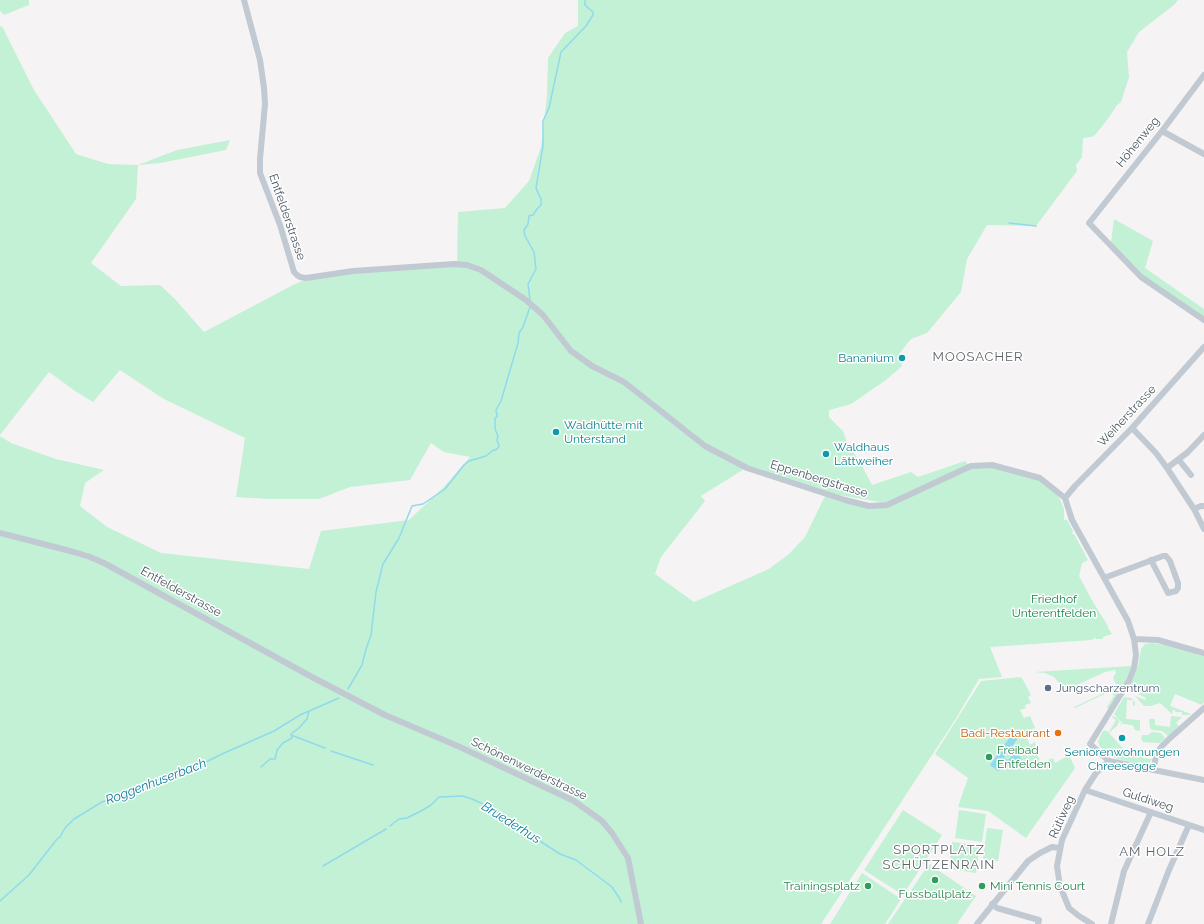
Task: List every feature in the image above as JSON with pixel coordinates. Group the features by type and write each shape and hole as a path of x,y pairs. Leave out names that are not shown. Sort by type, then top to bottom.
{"street":[{"name":"Entfelderstrasse","path":"244,0 260,60 264,88 265,104 260,172 280,225 294,272 297,275 306,278 353,271 460,264 481,270 526,300"},
{"name":"Höhenweg","path":"1204,75 1162,131 1088,222 1141,277 1204,320"},
{"path":"1162,131 1204,154"},
{"name":"Eppenbergstrasse","path":"526,300 543,315 571,351 592,366 624,382 705,446 747,468 828,496 869,506 887,505 969,466 992,465 1040,478 1065,498"},
{"name":"Weiherstrasse","path":"1065,498 1132,428 1204,347"},
{"path":"1132,428 1156,453 1167,468 1194,509 1204,529"},
{"path":"1167,468 1188,452 1204,435"},
{"path":"1179,460 1191,475"},
{"path":"1065,498 1072,520 1128,621 1134,639 1135,661 1129,682 1090,744 1110,761 1204,780"},
{"path":"1194,509 1204,506"},
{"name":"Entfelderstrasse","path":"0,533 74,552 104,563 342,693"},
{"path":"1104,578 1151,560 1166,556 1170,561 1178,583 1178,588 1176,591 1168,594 1151,560"},
{"path":"1134,639 1158,640 1204,652"},
{"name":"Schönenwerderstrasse","path":"342,693 385,716 460,747 574,801 602,821 612,833 628,858 641,924"},
{"path":"1153,770 1157,753 1162,746 1204,708"},
{"name":"Rütiweg","path":"1092,924 1069,908 1065,901 1058,878 1057,866 1060,848 1085,790 1096,773 1110,761"},
{"name":"Guldiweg","path":"1085,790 1204,830"},
{"path":"1111,924 1124,871 1151,812"},
{"path":"1148,924 1169,870 1189,825"},
{"path":"977,924 1028,861 1052,847 1060,848"},
{"path":"992,904 997,908 1039,920 1038,924"}],"green space":[{"path":"0,0 29,0 29,5 4,15 0,11"},
{"name":"Friedhof Unterentfelden","path":"578,0 1178,0 1174,5 1139,32 1127,52 1129,77 1121,102 1117,105 1095,135 1083,138 1082,157 1076,165 1077,171 1036,226 987,225 967,259 961,292 927,333 911,339 899,354 902,366 886,380 851,404 829,410 829,417 843,431 848,446 859,460 872,485 911,472 918,477 965,461 969,466 892,504 833,494 887,508 976,465 992,465 1040,478 1056,490 1064,509 1064,520 1067,520 1073,531 1072,534 1074,534 1088,560 1082,563 1079,576 1112,634 1103,637 1103,639 1096,638 1092,640 990,647 1002,677 979,679 955,720 821,924 0,924 0,436 11,443 56,459 104,470 85,483 80,506 107,527 161,553 309,569 321,531 409,520 443,488 470,457 444,452 431,443 410,480 350,487 319,499 269,499 236,497 245,438 164,399 120,370 93,402 49,372 0,435 0,27 2,26 34,90 76,154 108,164 138,165 136,199 91,263 121,286 160,285 174,298 204,332 302,281 347,274 457,266 458,212 505,208 529,181 541,147 547,96 548,58 565,33 578,26","holes":["749,466 827,492 805,537 789,554 769,569 694,602 655,574 661,557 705,501 701,496"]},
{"path":"230,140 226,150 160,163 138,165 177,150"},
{"path":"1114,219 1153,241 1145,268 1204,309 1204,318 1144,277 1111,243"},
{"path":"1152,643 1165,645 1204,656 1204,702 1202,705 1175,694 1170,706 1191,714 1190,715 1182,715 1182,712 1175,712 1175,710 1173,710 1172,714 1160,703 1151,706 1144,706 1135,696 1145,700 1146,698 1129,689 1138,666 1141,649 1145,644"},
{"path":"1132,666 1125,683 1109,710 1107,707 1114,696 1111,691 1075,708 1074,707 1117,687 1113,677 1116,673 1115,670 1105,672 1064,691 1054,677 1045,673 1034,672"},
{"name":"Freibad Entfelden","path":"1020,677 1031,695 1028,697 1031,703 1025,705 1026,708 1020,710 1024,718 1030,716 1035,728 1025,733 1030,745 1035,742 1037,748 1035,749 1041,763 1053,758 1055,763 1069,755 1075,768 1026,838 988,811 958,807 968,778 935,754 981,681"},
{"path":"1124,697 1131,698 1133,700 1127,700 1126,719 1140,720 1140,730 1138,731 1134,729 1132,725 1123,724 1114,714"},
{"path":"1112,716 1117,718 1121,724 1120,726 1120,723 1118,722 1118,725 1109,733 1127,753 1141,754 1143,755 1143,758 1152,759 1149,764 1144,765 1117,759 1100,747 1098,742 1100,736 1104,730 1109,732 1116,720"},
{"path":"1171,716 1182,717 1176,723 1179,726 1168,736 1162,731 1152,730 1150,728 1149,719 1155,719 1155,725 1170,727"},
{"path":"1152,732 1161,733 1165,738 1160,743 1143,742 1141,739 1142,735 1148,735"},
{"path":"903,810 942,835 903,895 864,870"},
{"path":"959,810 986,814 982,842 955,838"},
{"path":"987,828 1003,830 998,861 983,859"},
{"path":"952,842 980,845 976,873 949,869"},
{"name":"Fussballplatz","path":"929,864 976,896 957,924 888,924"},
{"name":"Trainingsplatz","path":"862,873 901,899 885,924 830,924"}],"water":[{"path":"1012,734 1018,738 1004,758 1007,760 1018,753 1022,760 998,771 990,765"}],"waterway":[{"name":"Roggenhuserbach","path":"530,300 528,284 536,269 534,252 525,236 524,230 528,224 529,216 533,215 541,205 541,199 536,188 543,146 543,121 549,108 561,52 586,26 593,15 593,12 585,5 585,0"},
{"path":"1009,223 1036,226"},
{"name":"Roggenhuserbach","path":"348,689 362,665 371,635 376,592 383,564 399,538 412,506 423,504 445,489 469,461 486,456 499,446 497,440 498,436 495,429 495,419 497,416 496,410 501,401 518,343 519,333 523,327 530,307"},
{"name":"Roggenhuserbach","path":"0,901 29,875 60,837 65,828 74,819 102,802 157,780 173,777 192,769 274,731 300,715 339,698"},
{"path":"261,767 270,759 275,759 277,750 283,743 292,738 291,734 307,719 309,711"},
{"path":"291,735 325,748"},
{"path":"331,751 373,765"},
{"name":"Bruederhus","path":"390,826 399,819 407,818 421,811 431,805 439,797 463,796 492,808 560,854 576,860 612,887 621,902"},
{"name":"Bruederhus","path":"323,866 386,829"}],"place":[{"name":"Bananium","path":"902,358"},
{"name":"Waldhütte mit Unterstand","path":"556,432"},
{"name":"Waldhaus Lättweiher","path":"826,454"},
{"name":"Jungscharzentrum","path":"1048,688"},
{"name":"Badi-Restaurant","path":"1058,733"},
{"name":"Seniorenwohnungen Chreesegge","path":"1122,738"},
{"name":"Freibad Entfelden","path":"989,757"},
{"name":"Fussballplatz","path":"935,880"},
{"name":"Trainingsplatz","path":"868,886"},
{"name":"Mini Tennis Court","path":"982,886"}],"district":[{"name":"MOOSACHER","path":"978,357"},
{"name":"AM HOLZ","path":"1152,852"},
{"name":"SPORTPLATZ SCHÜTZENRAIN","path":"939,858"}]}
